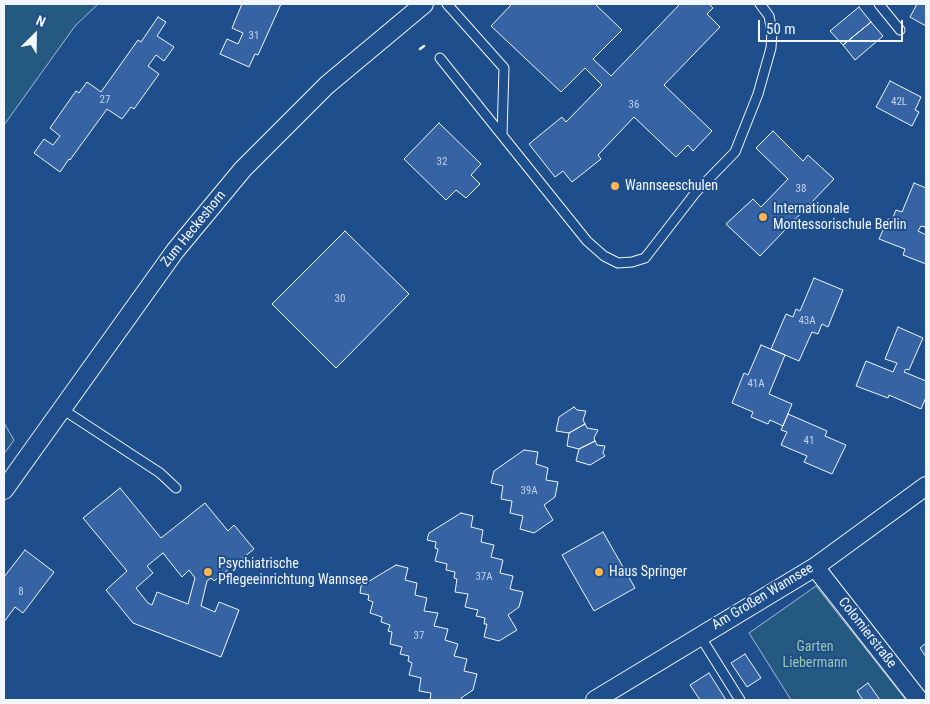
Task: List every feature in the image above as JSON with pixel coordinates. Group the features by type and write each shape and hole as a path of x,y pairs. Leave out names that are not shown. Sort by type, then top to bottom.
{"street":[{"name":"Zum Heckeshorn","path":"4,490 175,251 243,169 327,85 424,4"},
{"name":"Am Großen Wannsee","path":"595,700 815,566 926,486"},
{"name":"Colomierstraße","path":"815,566 919,700"}],"lane":[{"path":"448,4 504,68 502,135"},
{"path":"440,58 587,241 604,256 618,263 632,262 645,258 696,192 735,152 758,94 771,48 772,32 769,16 760,4"},
{"path":"878,4 900,30"},
{"path":"62,409 160,473 176,488"},
{"path":"700,636 740,700"}],"green space":[{"path":"4,4 98,4 75,26 4,125"},
{"path":"4,423 14,440 4,454"},
{"name":"Garten Liebermann","path":"816,586 906,700 791,700 749,633"}],"building":[{"path":"242,4 281,4 258,55 255,54 249,67 220,54 227,39 238,44 243,33 232,28"},
{"path":"512,4 595,4 622,30 593,59 611,76 680,4 709,4 713,8 707,14 720,27 664,85 712,131 693,151 688,145 676,157 634,117 598,155 601,159 572,182 563,171 555,177 529,144 562,117 566,122 602,85 585,68 561,92 491,26"},
{"path":"917,4 926,4 926,26 910,17"},
{"path":"859,7 871,22 843,45 830,31"},
{"path":"158,17 166,22 157,36 174,47 164,61 156,55 148,66 159,74 134,109 131,107 122,119 107,109 60,172 34,153 44,139 53,145 60,136 50,128 76,91 79,93 87,82 101,92 138,40 141,42"},
{"path":"871,22 883,36 855,60 843,45"},
{"path":"890,81 921,97 915,110 919,112 912,126 876,107"},
{"path":"439,123 481,164 471,175 480,184 466,198 456,190 446,200 404,159"},
{"path":"773,131 803,161 808,155 834,179 760,256 726,224 753,199 761,207 788,179 756,148"},
{"path":"914,183 926,188 926,223 925,227 921,226 918,231 926,235 926,264 903,255 905,249 879,239 888,219 892,220 896,210 902,212"},
{"path":"345,231 409,294 336,368 272,304"},
{"path":"814,278 843,290 828,327 822,324 818,334 812,332 799,361 771,349 786,314 793,317 796,309 800,311"},
{"path":"898,327 923,338 909,370 906,369 904,372 926,381 926,397 921,409 889,395 888,398 856,386 866,361 893,372 897,363 885,359"},
{"path":"761,345 785,355 769,394 792,404 783,426 770,420 768,424 751,417 753,412 732,403 744,373 748,375"},
{"path":"574,407 577,410 586,411 583,420 585,424 569,433 556,431 559,417"},
{"path":"788,414 827,431 825,436 846,445 832,474 804,462 807,456 781,445 787,432 781,430"},
{"path":"585,424 587,428 598,430 594,438 595,441 579,449 567,446 569,433"},
{"path":"595,441 597,445 605,446 603,453 605,456 590,465 576,461 579,449"},
{"path":"524,450 538,452 536,464 548,468 546,480 558,482 555,497 544,505 553,520 534,533 520,529 523,516 510,513 512,501 501,499 503,486 491,483 494,471"},
{"name":"Psychiatrische Pflegeeinrichtung Wannsee","path":"120,488 161,538 205,503 228,531 234,525 254,549 214,581 211,578 207,581 201,606 215,612 219,602 239,610 221,657 133,623 106,590 127,571 83,518","holes":["163,553 182,577 189,570 195,578 188,604 157,592 152,605 148,603 136,588 153,573 147,566"]},
{"path":"461,513 473,516 471,527 483,530 481,542 494,545 491,557 503,560 500,573 513,576 510,589 523,592 519,607 508,615 517,630 499,641 484,637 487,624 484,624 485,618 476,616 478,610 465,607 468,594 455,592 457,579 454,578 455,572 446,570 447,564 435,561 438,549 435,548 436,542 427,540 429,533"},
{"name":"Haus Springer","path":"603,532 635,588 594,611 562,555"},
{"path":"25,550 54,572 23,613 15,607 4,622 4,577"},
{"path":"396,565 408,568 405,580 417,583 415,595 427,598 424,611 438,613 434,626 448,629 445,640 458,644 454,656 467,659 464,671 477,674 473,690 461,698 462,700 430,700 431,693 419,691 421,678 409,675 412,663 408,661 409,656 400,654 402,647 390,644 392,632 388,631 390,625 381,622 382,617 370,613 373,602 368,600 369,595 360,593 361,586"},
{"path":"926,643 926,657 920,648"},
{"path":"745,654 761,678 747,687 731,663"},
{"path":"709,673 726,700 700,700 690,685"},
{"path":"868,683 880,700 863,700 857,691"}],"wall":[{"path":"420,49 424,46"}],"place":[{"name":"Wannseeschulen","path":"615,186"},
{"name":"Internationale Montessorischule Berlin","path":"763,217"},
{"name":"Psychiatrische Pflegeeinrichtung Wannsee","path":"208,572"},
{"name":"Haus Springer","path":"599,572"}]}
